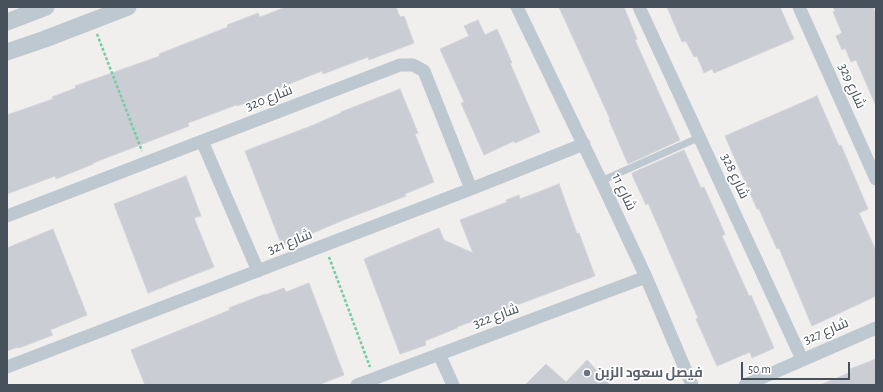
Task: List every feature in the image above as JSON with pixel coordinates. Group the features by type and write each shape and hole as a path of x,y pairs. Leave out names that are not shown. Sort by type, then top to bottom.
{"street":[{"path":"7,22 46,7"},
{"path":"7,52 128,7"},
{"name":"شارع 328","path":"639,7 802,359"},
{"name":"شارع 329","path":"799,7 876,179"},
{"name":"شارع 11","path":"517,10 602,181 646,277 692,385"},
{"name":"شارع 320","path":"7,216 400,65 412,65 424,71 471,190"},
{"path":"202,141 258,271"},
{"name":"شارع 321","path":"7,367 471,190 584,144"},
{"name":"شارع 322","path":"357,385 646,277"},
{"name":"شارع 327","path":"745,385 876,328"},
{"path":"439,354 453,385"}],"lane":[{"path":"602,181 700,138"}],"path":[{"path":"92,21 146,162"},
{"path":"325,245 374,378"}],"building":[{"path":"286,7 396,7 400,17 404,16 414,43 369,60 368,57 323,74 322,71 271,91 272,92 253,100 188,123 189,126 56,179 55,176 7,194 7,115 53,99 52,97 76,88 75,86 160,56 159,54 228,27 227,25 258,13 260,17"},
{"path":"559,7 624,7 637,39 635,40 680,140 628,164 609,120 610,119"},
{"path":"667,7 780,7 794,39 714,73 712,69 704,73 697,56 694,57 686,41 682,42"},
{"path":"833,7 873,7 876,15 876,106 856,60 851,62 845,48 842,50 836,36 842,33 833,12 835,11"},
{"path":"478,20 485,35 497,29 540,132 515,143 514,141 484,155 461,103 464,102 440,49 469,36 464,26"},
{"path":"400,89 418,133 415,134 434,182 405,194 406,196 282,246 245,151 311,126 341,112"},
{"path":"817,96 839,146 841,145 868,209 859,213 876,251 876,296 812,326 779,248 777,249 759,209 757,209 725,136"},
{"path":"684,150 701,188 704,187 725,234 722,236 749,296 751,295 774,348 752,358 750,352 717,366 696,319 698,318 648,203 646,205 633,177 632,173"},
{"path":"186,176 201,216 194,218 214,267 148,293 114,204"},
{"path":"559,184 577,234 579,233 595,276 457,327 425,341 426,345 400,354 364,259 439,228 444,240 473,253 460,220 507,202 506,200 519,195 520,199"},
{"path":"53,229 87,315 50,330 53,335 7,351 7,248"},
{"path":"309,283 344,375 318,385 145,385 131,350 230,310 229,308 265,294 284,288 286,292"},
{"path":"876,359 876,385 820,385 851,372 850,369"},
{"name":"فيصل سعود الزبن","path":"587,360 610,385 525,385 546,364 566,382"}],"place":[{"name":"فيصل سعود الزبن","path":"587,373"}]}
